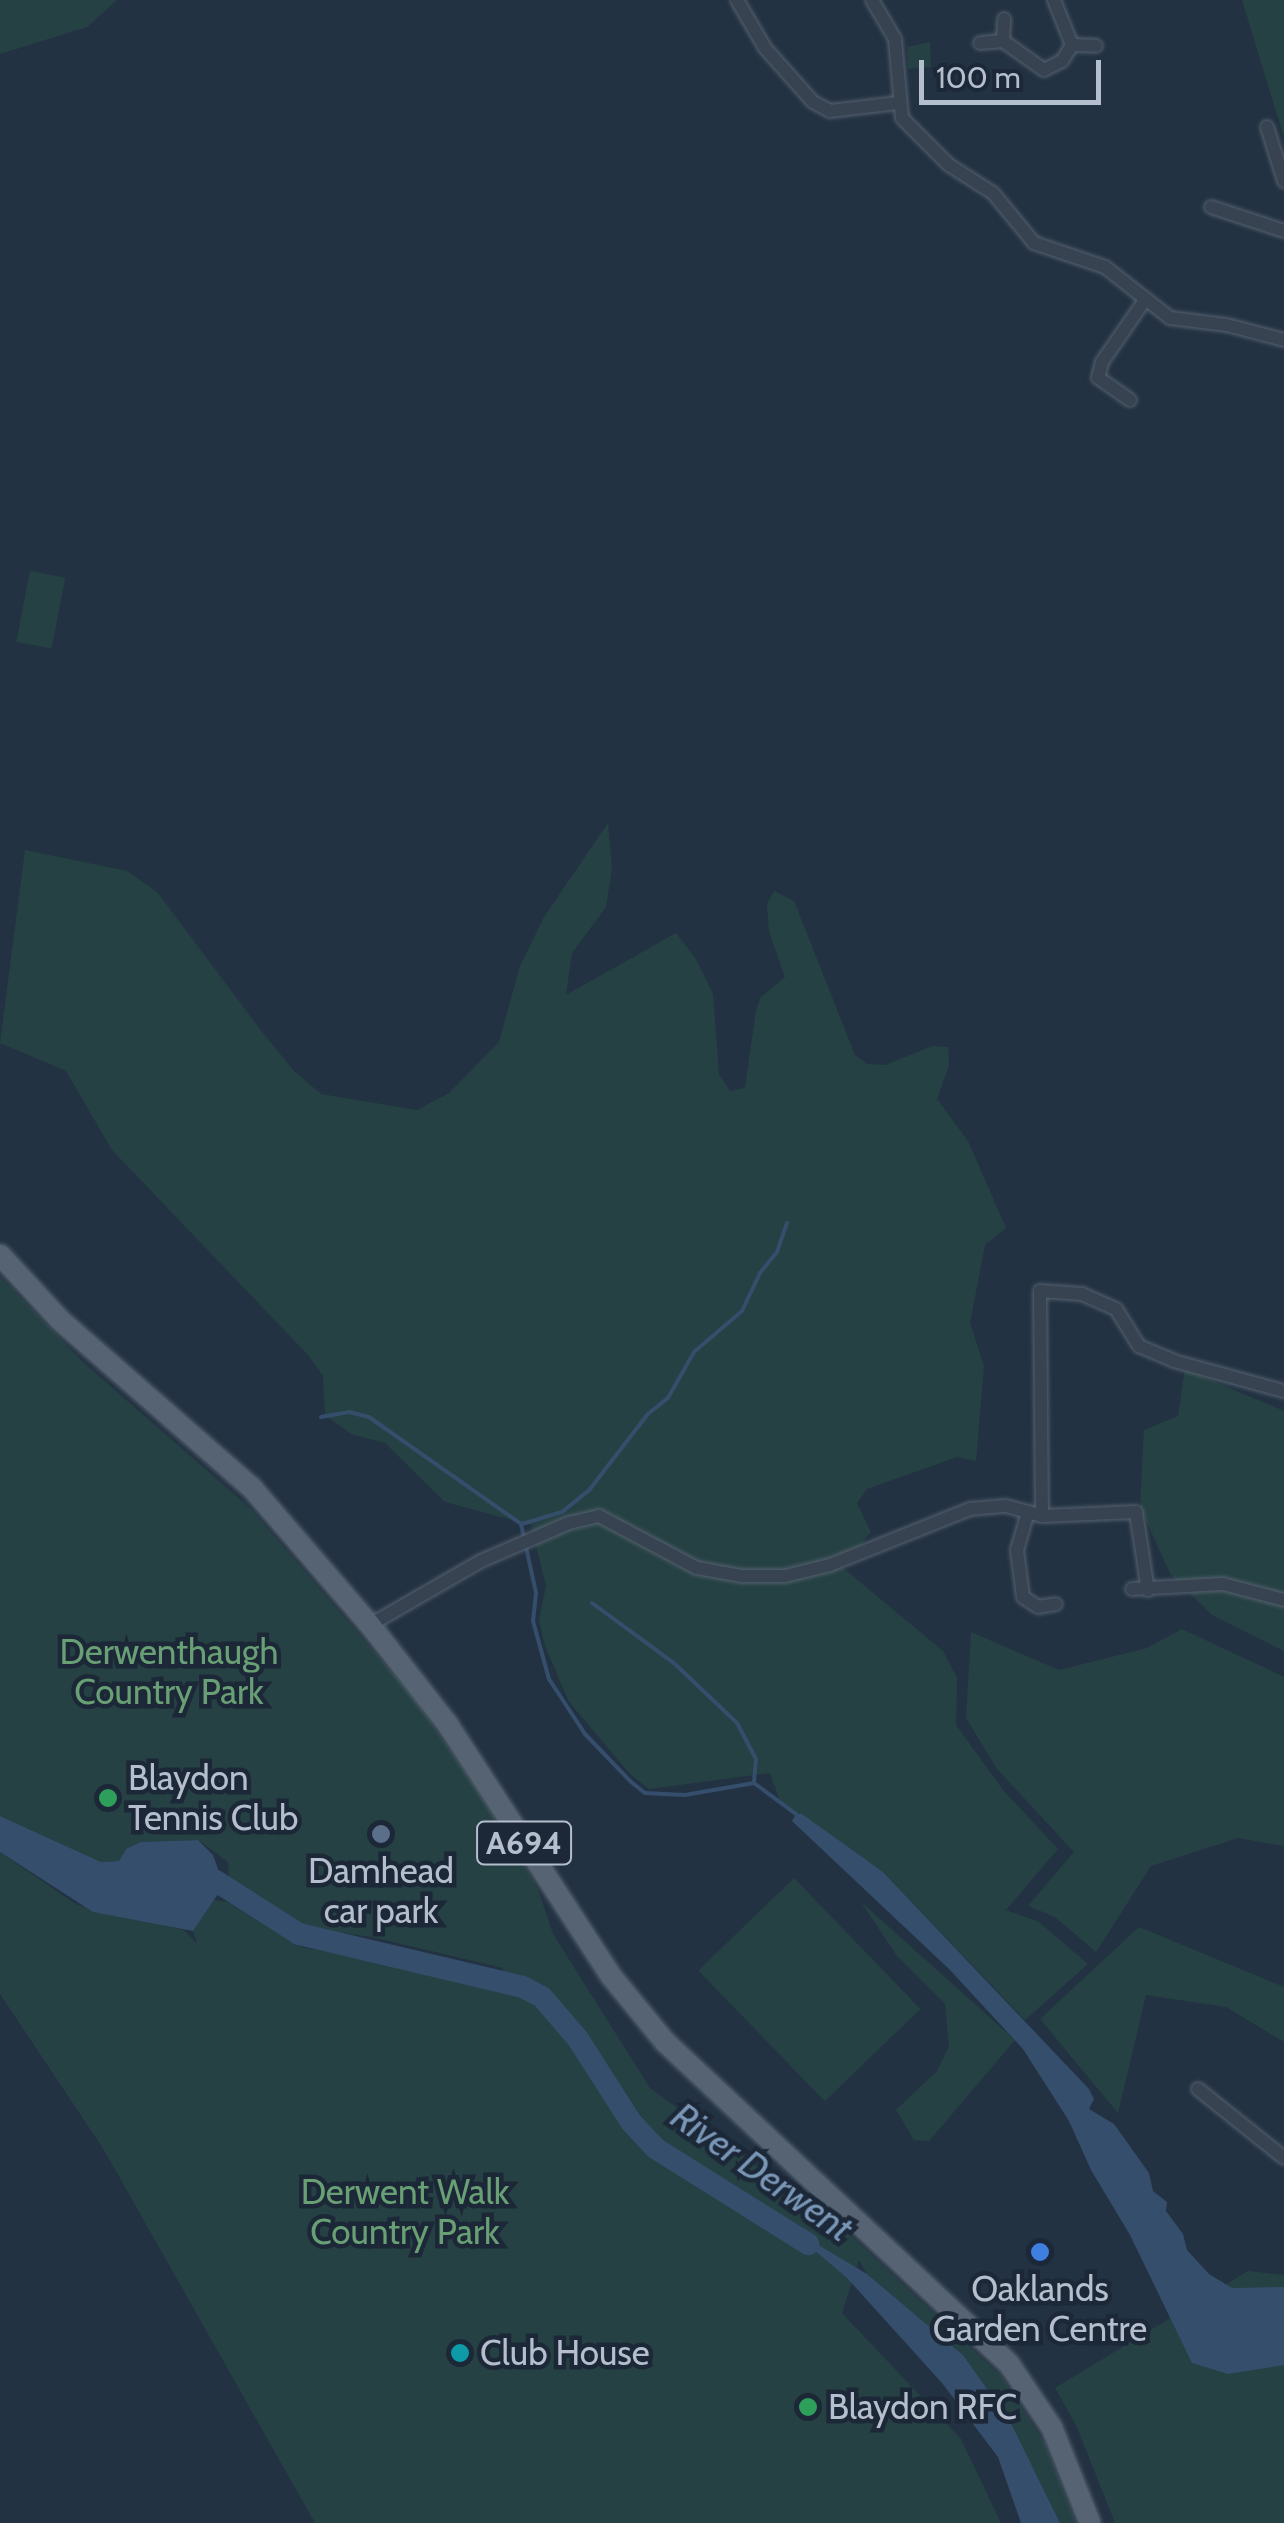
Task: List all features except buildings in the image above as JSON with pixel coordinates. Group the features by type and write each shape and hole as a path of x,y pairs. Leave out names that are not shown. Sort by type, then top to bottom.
{"main road":[{"name":"A694","path":"0,1256 60,1320 252,1488 370,1625 448,1724 636,2009 692,2070 1009,2364 1052,2428 1090,2523"}],"street":[{"path":"737,0 764,48 813,102 830,110 898,103"},
{"path":"872,0 895,40 898,103 910,129 948,165 992,193 1034,243 1105,267 1170,318 1227,325 1284,340"},
{"path":"1054,0 1072,45"},
{"path":"1003,40 1004,19"},
{"path":"980,43 1003,40 1044,70 1062,61 1072,45"},
{"path":"1072,45 1096,46"},
{"path":"1266,127 1284,181"},
{"path":"1211,207 1284,231"},
{"path":"1130,400 1098,378 1102,362 1146,300"},
{"path":"1056,1604 1038,1607 1023,1597 1016,1550 1035,1514 1040,1291 1082,1294 1116,1309 1140,1346 1174,1361 1284,1392"},
{"path":"370,1625 410,1598 508,1549 599,1516 696,1568 742,1576 785,1576 830,1565 970,1509 1006,1506 1035,1514 1136,1512 1148,1590"},
{"path":"1132,1590 1223,1584 1284,1600"},
{"path":"1198,2089 1284,2158"}],"green space":[{"path":"0,0 117,0 87,27 0,54"},
{"path":"1242,0 1284,0 1284,138"},
{"path":"930,42 931,67 908,69 907,47"},
{"path":"30,571 65,578 52,649 16,642"},
{"path":"608,823 612,869 606,907 572,953 566,995 676,933 696,959 713,994 719,1074 730,1091 745,1088 756,1010 761,997 785,977 769,932 767,904 774,891 794,901 855,1055 867,1064 885,1065 933,1046 948,1047 949,1066 937,1099 968,1141 1006,1228 985,1245 970,1323 984,1366 976,1461 957,1457 867,1489 857,1503 871,1532 842,1567 943,1651 957,1678 956,1725 1003,1790 1058,1849 1006,1910 1039,1922 1088,1964 1025,2020 883,1872 780,1802 770,1773 649,1789 630,1774 569,1702 545,1646 539,1620 546,1586 531,1525 445,1502 385,1443 351,1434 325,1415 323,1376 309,1356 112,1150 66,1071 0,1043 25,850 127,871 157,892 262,1032 294,1071 321,1094 417,1110 449,1093 499,1042 520,966 544,917"},
{"path":"0,1276 84,1363 249,1507 415,1699 491,1810 538,1889 553,1934 650,2088 847,2232 1002,2377 1044,2442 1076,2523 1060,2523 1010,2421 963,2355 867,2274 859,2260 842,2313 961,2439 1001,2523 315,2523 104,2150 0,1994 0,1852 77,1905 184,1930 197,1944 193,1931 214,1900 227,1902 301,1947 419,1969 497,1991 503,1968 372,1937 304,1928 230,1891 228,1862 198,1840 140,1842 126,1849 119,1861 101,1862 0,1816"},
{"path":"1185,1369 1284,1411 1284,1651 1212,1615 1171,1575 1140,1508 1144,1430 1178,1416"},
{"path":"1182,1629 1284,1677 1284,1846 1238,1838 1151,1866 1096,1952 1055,1917 1028,1906 1074,1852 997,1769 966,1718 971,1632 1059,1670 1147,1648"},
{"path":"794,1878 920,2009 825,2101 698,1970"},
{"path":"861,1902 1015,2040 929,2141 914,2140 896,2110 937,2071 949,2046 945,2004 897,1956"},
{"path":"1139,1927 1284,1987 1284,2042 1226,2007 1146,1995 1118,2113 1040,2019"},
{"path":"1248,2271 1284,2275 1284,2523 1115,2523 1076,2425 1055,2388"}],"water":[{"path":"796,1814 802,1814 883,1872 1089,2089 1094,2099 1089,2109 1114,2124 1149,2173 1153,2191 1167,2202 1166,2211 1183,2234 1187,2250 1209,2274 1232,2288 1284,2287 1284,2365 1228,2374 1192,2363 1069,2121 1023,2049 950,1970 792,1821"},
{"path":"0,1816 101,1862 119,1861 126,1849 140,1842 198,1840 213,1855 226,1892 218,1894 193,1931 93,1912 0,1852"},
{"path":"785,2225 867,2274 963,2355 1010,2421 1060,2523 1021,2523 998,2457 942,2383 847,2278"}],"waterway":[{"path":"522,1524 562,1512 590,1489 648,1414 668,1398 694,1352 742,1311 760,1273 777,1252 787,1223"},
{"path":"321,1417 349,1412 369,1417 521,1524 536,1593 533,1621 549,1679 585,1734 630,1781 645,1793 685,1795 754,1783 796,1814"},
{"path":"592,1603 675,1664 737,1723 756,1759 754,1783"},
{"name":"River Derwent","path":"200,1880 216,1881 299,1934 523,1987 542,1997 578,2039 631,2122 655,2148 808,2244"}],"place":[{"name":"Blaydon Tennis Club","path":"108,1798"},
{"name":"Damhead car park","path":"381,1834"},
{"name":"Oaklands Garden Centre","path":"1040,2252"},
{"name":"Club House","path":"460,2353"},
{"name":"Blaydon RFC","path":"808,2407"}],"park label":[{"name":"Derwenthaugh Country Park","path":"169,1672"},
{"name":"Derwent Walk Country Park","path":"405,2212"}]}
